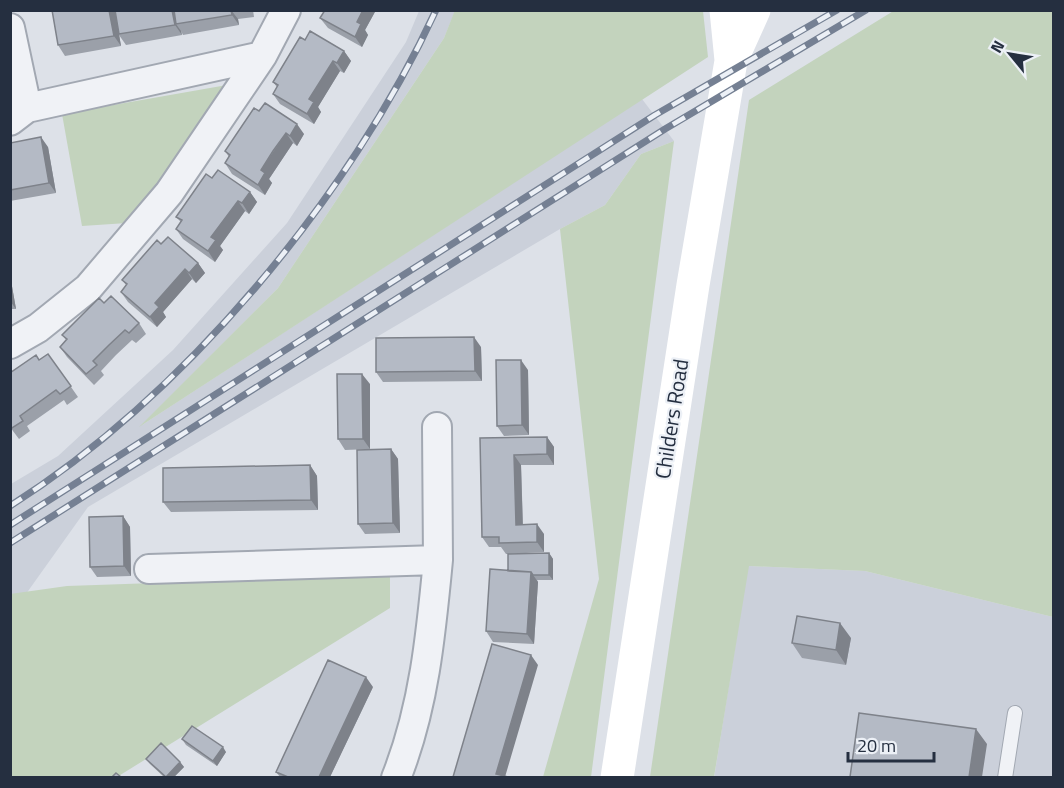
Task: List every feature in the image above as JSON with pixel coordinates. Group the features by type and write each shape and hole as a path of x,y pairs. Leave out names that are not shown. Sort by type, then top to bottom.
{"main road":[{"name":"Childers Road","path":"726,10 731,62"},
{"name":"Childers Road","path":"617,777 693,285 731,62 754,10"}],"street":[{"path":"10,344 38,328 88,288 169,193 262,56 286,10"},
{"path":"10,28 19,114 262,56"},
{"path":"396,777 406,753 426,674 438,560 437,427"},
{"path":"149,569 438,560"}],"lane":[{"path":"1005,777 1015,713"}],"shaded area":[{"path":"419,11 455,11 444,38 278,288 142,425 642,99 674,141 641,154 605,205 560,229 88,507 11,615 11,484 58,456 173,350 287,223 406,42"},
{"path":"748,566 865,571 1053,617 1053,777 714,778"}],"green space":[{"path":"455,10 703,11 708,57 139,427 278,288 444,38"},
{"path":"895,10 1053,11 1053,617 865,571 749,566 714,777 650,777 749,100"},
{"path":"227,85 203,127 127,223 82,226 62,114"},
{"path":"674,141 591,777 543,777 599,579 560,229 605,205 641,154"},
{"path":"390,575 390,608 117,777 11,778 10,594 67,586"}],"building":[{"path":"52,10 109,10 114,36 58,45"},
{"path":"115,10 172,10 175,25 119,34"},
{"path":"174,10 231,10 232,15 176,24"},
{"path":"325,10 363,10 357,22 361,24 355,37 320,18"},
{"path":"310,31 344,51 337,63 333,61 309,99 314,102 307,114 273,94 278,85 273,82 300,37 305,40"},
{"path":"265,103 297,124 290,136 286,133 273,151 261,170 265,173 258,185 225,163 230,155 225,151 254,108 259,111"},
{"path":"41,137 49,183 10,190 10,143"},
{"path":"218,170 250,192 242,203 238,201 211,237 216,240 208,251 176,229 182,220 176,217 206,174 212,178"},
{"path":"168,237 198,263 189,273 185,269 155,303 159,307 150,317 121,292 127,284 122,280 157,240 161,244"},
{"path":"111,296 139,323 129,333 125,330 109,345 93,361 97,365 86,374 60,347 67,339 62,335 99,298 104,303"},
{"path":"474,337 475,371 376,372 376,338"},
{"path":"48,354 71,386 60,394 56,390 20,416 23,421 10,427 10,373 36,355 39,360"},
{"path":"496,360 521,360 522,425 497,426"},
{"path":"337,374 362,374 363,439 338,439"},
{"path":"547,437 547,454 514,455 516,525 537,524 537,542 499,543 499,537 482,537 480,438"},
{"path":"391,449 393,523 358,524 357,450"},
{"path":"310,465 311,500 163,502 163,468"},
{"path":"123,516 124,566 90,567 89,517"},
{"path":"549,553 549,575 508,571 508,554"},
{"path":"490,569 531,572 527,634 486,631"},
{"path":"797,616 840,623 836,650 792,643"},
{"path":"492,644 531,655 496,774 508,777 453,777"},
{"path":"328,660 366,677 319,777 288,777 276,772"},
{"path":"859,713 976,729 969,777 850,777"},
{"path":"192,726 223,747 213,761 182,739"},
{"path":"161,743 180,762 166,777 146,759"}],"railway":[{"path":"10,506 75,461 138,408 199,350 256,287 309,220 358,151 400,80 436,10"},
{"path":"10,525 655,115 837,10"},
{"path":"10,543 665,129 866,10"}]}
